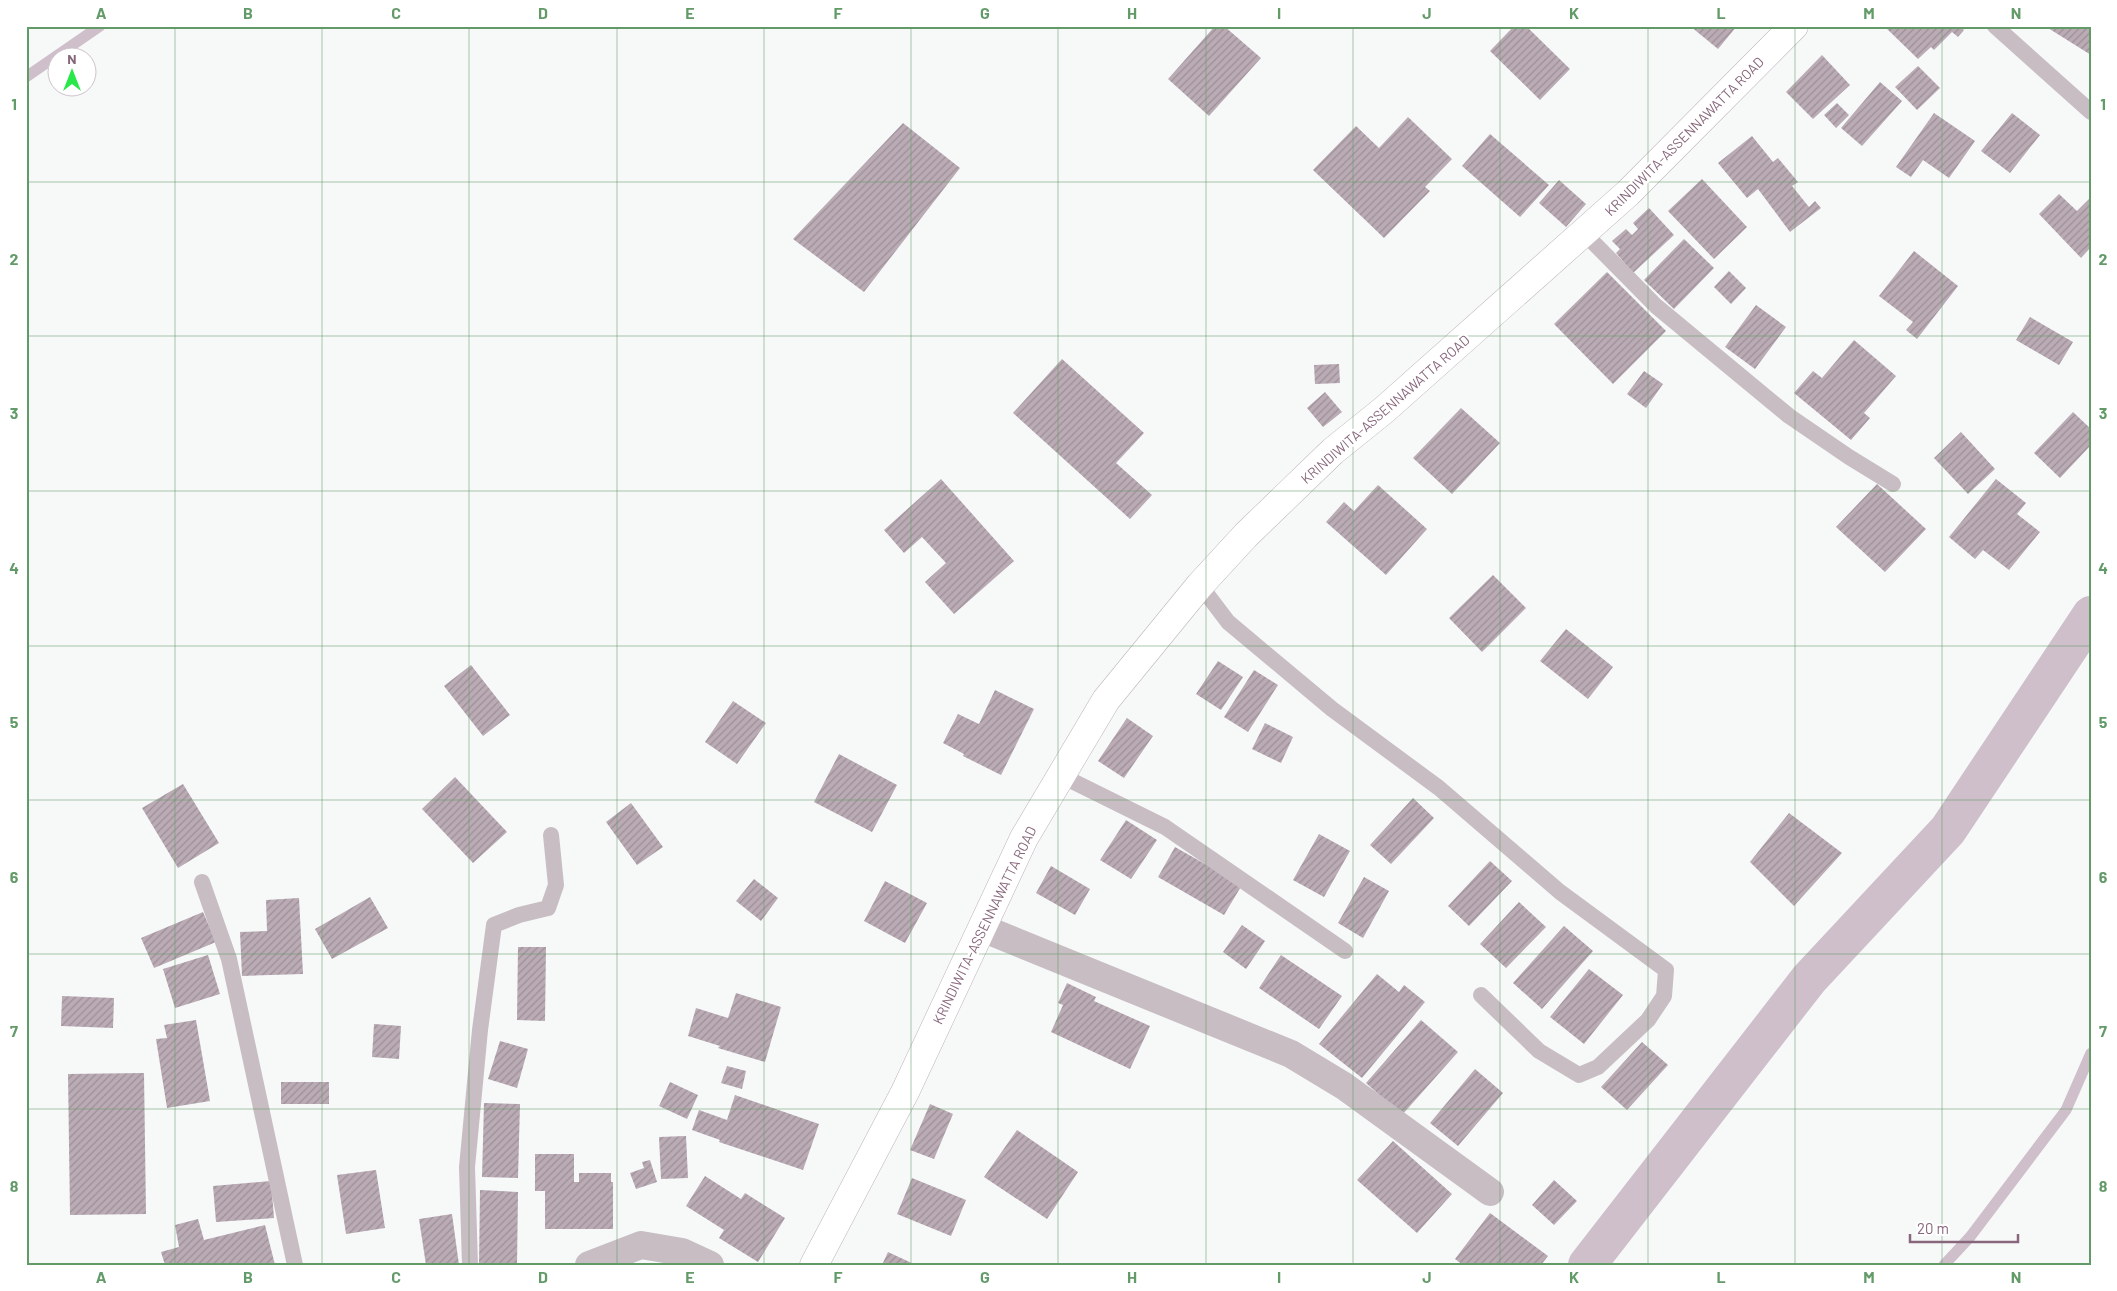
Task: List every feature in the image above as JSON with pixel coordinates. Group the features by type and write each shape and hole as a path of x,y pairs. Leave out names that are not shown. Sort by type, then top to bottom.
{"main road":[{"name":"KRINDIWITA-ASSENNAWATTA ROAD","path":"814,1265 905,1092 1024,838 1106,700 1200,585 1246,535 1333,451 1384,410 1628,193 1794,26"}],"street":[{"path":"982,928 1291,1054 1344,1086 1490,1192"},
{"path":"589,1265 641,1245 682,1252 710,1265"}],"lane":[{"path":"1995,26 2091,112"},
{"path":"1584,233 1656,306 1789,416 1849,458 1893,484"},
{"path":"1200,585 1228,622 1332,710 1439,788 1560,892 1666,970 1664,996 1648,1020 1598,1067 1579,1075 1539,1051 1481,995"},
{"path":"1062,776 1165,827 1346,951"},
{"path":"470,1265 467,1167 480,1030 494,925 519,915 548,908 556,885 551,835"},
{"path":"202,882 229,958 295,1265"}],"building":[{"path":"1215,26 1224,26 1261,58 1209,116 1168,79"},
{"path":"1514,26 1526,26 1570,69 1540,100 1490,51"},
{"path":"1690,26 1737,26 1718,49"},
{"path":"1884,26 1960,26 1964,30 1958,37 1952,32 1934,50 1931,47 1918,59"},
{"path":"2049,26 2091,26 2091,55 2048,28"},
{"path":"1822,55 1850,85 1813,119 1786,92"},
{"path":"1918,66 1940,88 1917,110 1895,87"},
{"path":"1880,82 1902,101 1862,146 1841,128"},
{"path":"1837,103 1849,115 1836,128 1824,115"},
{"path":"1934,113 1975,141 1949,178 1923,160 1911,177 1896,167"},
{"path":"2012,113 2040,135 2010,173 1981,151"},
{"path":"1408,117 1452,159 1425,187 1430,191 1384,238 1313,170 1356,126 1379,148"},
{"path":"903,123 960,168 864,292 793,239"},
{"path":"1490,134 1549,185 1520,217 1462,166"},
{"path":"1752,136 1773,162 1778,158 1798,182 1792,186 1809,207 1815,201 1821,208 1790,232 1758,189 1747,198 1718,163"},
{"path":"1702,179 1747,227 1714,259 1668,211"},
{"path":"1559,180 1586,204 1566,227 1539,203"},
{"path":"2059,194 2077,211 2091,197 2091,247 2081,258 2039,214"},
{"path":"1649,208 1674,235 1633,273 1616,253 1620,249 1612,241 1626,229 1632,235 1638,229 1633,223"},
{"path":"1684,239 1714,268 1674,309 1644,280"},
{"path":"1914,251 1958,286 1917,339 1906,330 1913,322 1879,296"},
{"path":"1729,271 1746,288 1731,304 1714,287"},
{"path":"1607,272 1666,331 1613,384 1554,324"},
{"path":"1756,305 1786,327 1755,369 1725,347"},
{"path":"2030,317 2073,342 2059,365 2016,340"},
{"path":"1854,340 1896,376 1864,413 1870,418 1851,440 1794,393 1813,371 1822,378"},
{"path":"1062,359 1144,433 1116,463 1152,495 1130,519 1013,413"},
{"path":"1339,364 1340,383 1315,384 1314,365"},
{"path":"1644,371 1663,384 1646,408 1627,394"},
{"path":"1325,392 1342,412 1323,427 1307,408"},
{"path":"1461,408 1500,443 1452,494 1413,458"},
{"path":"2073,412 2091,429 2091,445 2060,478 2034,453"},
{"path":"1961,432 1995,469 1968,494 1934,458"},
{"path":"941,479 1014,561 954,614 925,582 946,563 922,537 904,553 884,530"},
{"path":"1996,479 2026,503 2017,514 2040,532 2009,570 1983,550 1975,559 1949,537"},
{"path":"1877,484 1926,529 1885,572 1836,527"},
{"path":"1378,485 1427,529 1386,575 1326,522 1344,502 1354,511"},
{"path":"1493,575 1526,608 1482,652 1449,618"},
{"path":"1566,629 1613,667 1588,699 1540,661"},
{"path":"1218,661 1243,677 1221,710 1196,694"},
{"path":"471,665 510,715 483,736 444,686"},
{"path":"1254,670 1278,685 1248,732 1224,717"},
{"path":"995,690 1034,709 1001,775 963,756 964,754 943,743 958,714 979,724"},
{"path":"733,701 766,723 737,764 705,742"},
{"path":"1127,718 1153,736 1124,778 1098,761"},
{"path":"1265,723 1293,737 1281,763 1252,749"},
{"path":"839,754 897,785 872,832 814,802"},
{"path":"455,777 507,832 473,863 422,809"},
{"path":"183,784 219,843 178,868 142,808"},
{"path":"1413,798 1434,818 1391,864 1370,845"},
{"path":"631,803 663,847 637,865 606,822"},
{"path":"1789,813 1842,853 1794,906 1750,862"},
{"path":"1126,820 1157,840 1131,879 1100,860"},
{"path":"1319,834 1350,851 1324,897 1293,880"},
{"path":"1175,847 1242,885 1224,915 1158,877"},
{"path":"1490,861 1512,881 1469,926 1448,906"},
{"path":"1051,866 1090,889 1075,915 1036,893"},
{"path":"1364,877 1389,891 1363,938 1338,923"},
{"path":"754,879 778,898 761,921 736,901"},
{"path":"885,881 927,903 905,943 864,921"},
{"path":"370,897 388,928 332,959 315,929"},
{"path":"299,898 303,974 242,976 240,932 267,931 266,900"},
{"path":"1519,902 1546,927 1506,968 1480,944"},
{"path":"203,912 216,942 154,968 141,938"},
{"path":"1242,925 1265,941 1246,969 1223,952"},
{"path":"1564,926 1593,951 1542,1009 1513,983"},
{"path":"518,947 546,947 545,1021 517,1020"},
{"path":"208,955 220,994 175,1008 163,969"},
{"path":"1281,955 1342,996 1319,1029 1259,988"},
{"path":"1589,969 1623,995 1584,1044 1550,1017"},
{"path":"1377,974 1399,992 1404,985 1425,1002 1362,1078 1319,1044"},
{"path":"1067,983 1096,997 1094,1001 1150,1026 1130,1069 1051,1032 1063,1005 1058,1003"},
{"path":"736,993 781,1007 765,1062 718,1048 720,1046 688,1036 696,1008 728,1018"},
{"path":"62,996 114,998 113,1028 61,1026"},
{"path":"196,1020 210,1101 167,1108 156,1039 167,1038 164,1025"},
{"path":"1421,1020 1458,1052 1402,1115 1366,1083"},
{"path":"374,1024 401,1026 399,1059 372,1057"},
{"path":"500,1041 528,1049 517,1088 488,1079"},
{"path":"1642,1042 1668,1065 1627,1110 1601,1087"},
{"path":"727,1066 746,1071 742,1089 721,1083"},
{"path":"1475,1069 1503,1093 1458,1146 1430,1123"},
{"path":"144,1073 146,1214 70,1215 68,1074"},
{"path":"281,1082 329,1082 329,1104 281,1104"},
{"path":"670,1082 698,1095 687,1119 659,1106"},
{"path":"735,1095 819,1124 803,1170 719,1142 720,1140 692,1130 699,1110 727,1120"},
{"path":"484,1103 520,1104 518,1178 482,1177"},
{"path":"930,1104 953,1114 934,1159 910,1150"},
{"path":"1017,1130 1078,1172 1047,1219 984,1177"},
{"path":"686,1136 688,1178 661,1179 659,1137"},
{"path":"1393,1141 1452,1194 1417,1233 1357,1180"},
{"path":"535,1154 574,1154 574,1182 579,1182 579,1173 611,1173 611,1182 613,1182 613,1229 545,1229 545,1191 535,1191"},
{"path":"650,1160 657,1182 636,1189 630,1173 644,1168 642,1162"},
{"path":"376,1170 385,1228 346,1234 337,1175"},
{"path":"705,1176 741,1199 745,1193 785,1218 758,1262 719,1238 724,1230 686,1206"},
{"path":"912,1178 966,1200 951,1236 897,1214"},
{"path":"1554,1180 1577,1201 1554,1225 1532,1205"},
{"path":"271,1181 274,1218 216,1222 213,1186"},
{"path":"480,1190 518,1192 517,1265 479,1265"},
{"path":"1490,1213 1548,1256 1541,1265 1463,1265 1455,1259"},
{"path":"452,1214 459,1265 426,1265 419,1219"},
{"path":"198,1219 204,1240 265,1225 275,1265 165,1265 161,1252 179,1247 175,1225"},
{"path":"888,1252 916,1265 882,1265"}],"waterway":[{"path":"26,77 100,26"},
{"path":"1587,1265 1809,979 1948,830 2091,615"},
{"path":"1944,1265 1970,1237 2066,1110 2091,1053"}]}
